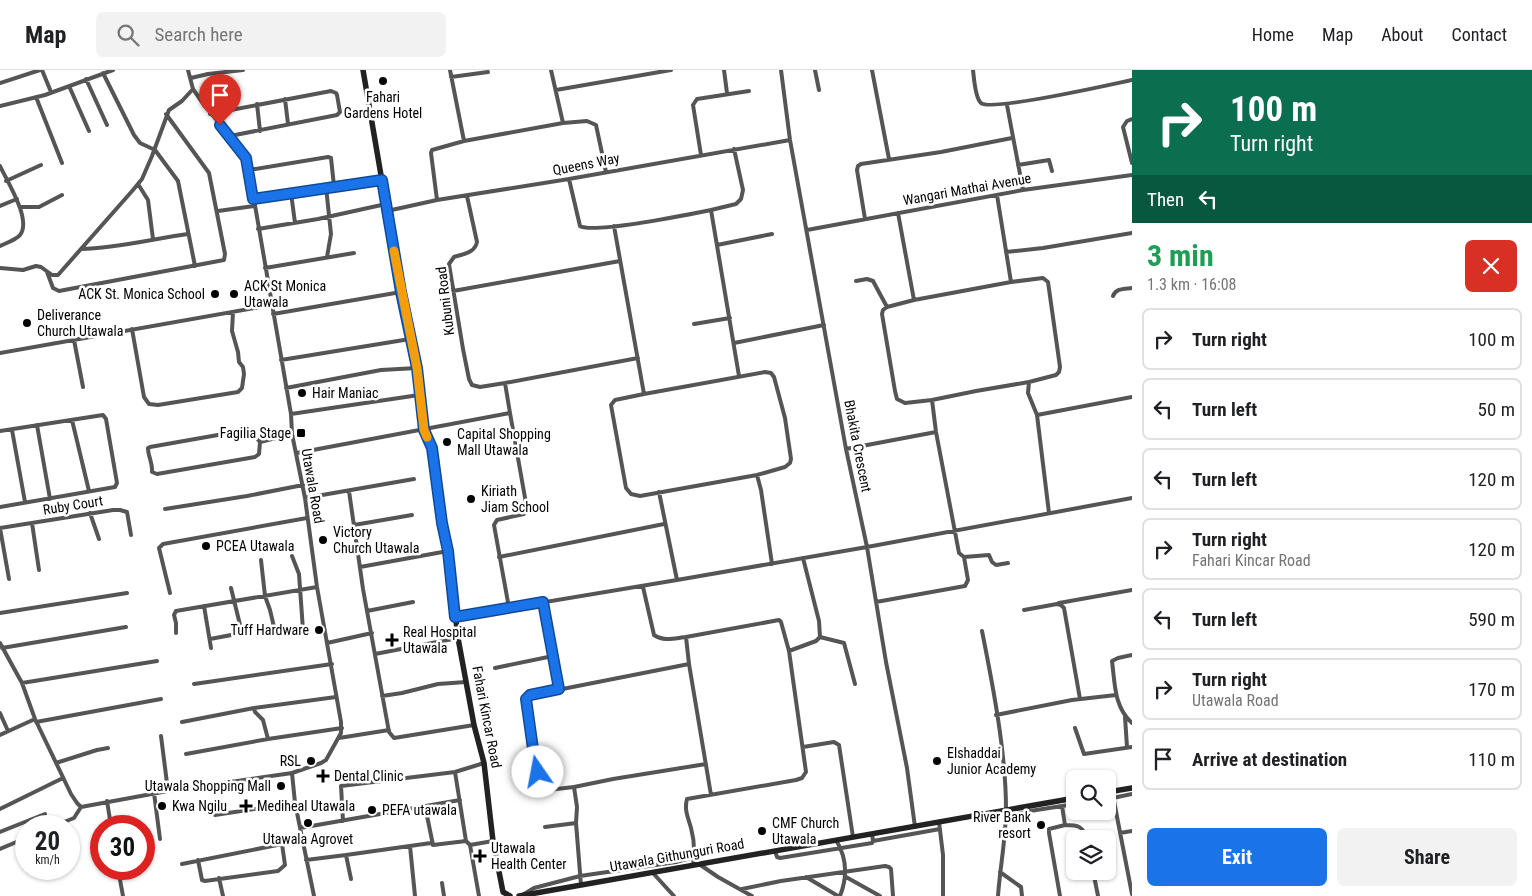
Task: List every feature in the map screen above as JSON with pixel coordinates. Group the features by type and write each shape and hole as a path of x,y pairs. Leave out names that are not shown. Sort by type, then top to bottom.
{"street":[{"path":"0,83 41,70 51,92"},
{"path":"0,106 36,97 113,70"},
{"name":"Utawala Road","path":"81,806 154,793 292,773 326,760 339,738 342,728 317,587 303,484 292,434 291,414 249,170 246,158 230,136 210,114 193,89 188,70"},
{"path":"191,78 243,70"},
{"name":"Fahari Kincar Road","path":"363,70 401,292 417,368 424,430 432,448 442,523 448,551 458,638 474,725 484,763 500,881 503,892 508,896"},
{"path":"450,70 464,141"},
{"path":"551,70 563,123"},
{"path":"556,90 671,70"},
{"path":"724,70 727,93"},
{"name":"Bhakita Crescent","path":"781,70 790,140 846,449 867,547 886,662 907,768 915,827"},
{"path":"815,70 818,90"},
{"path":"872,70 889,159"},
{"path":"973,70 978,98 981,104 984,105 1007,105 1132,80"},
{"path":"451,77 488,72"},
{"path":"103,73 131,131 140,143 154,150 178,181 194,266"},
{"path":"86,79 107,124"},
{"path":"69,86 89,131"},
{"path":"0,268 23,270 36,266 41,267 52,275 58,275 138,184 154,150 166,114 193,89"},
{"path":"210,114 333,91 337,95 340,112 337,115 230,136"},
{"path":"701,155 693,105 694,101 727,93 749,91"},
{"path":"36,97 62,163"},
{"path":"285,99 288,124"},
{"path":"257,104 260,130"},
{"path":"1007,105 1023,190"},
{"path":"47,272 53,288 59,291 125,277 222,261 226,257 218,210 207,169 166,114"},
{"path":"1132,118 1123,127 1132,163"},
{"path":"437,200 432,150 464,141 563,123 587,120 596,125 606,172"},
{"path":"865,219 857,170 858,166 1012,138"},
{"name":"Queens Way","path":"387,211 437,200 790,140"},
{"path":"569,179 580,226 585,229 711,210 736,204 741,199 742,190 734,149"},
{"path":"249,170 330,157 334,186"},
{"path":"1018,165 1049,160 1052,171"},
{"path":"6,181 41,165"},
{"path":"0,167 17,199 23,221 22,233 17,238 0,246"},
{"name":"Wangari Mathai Avenue","path":"807,230 1023,190 1132,175"},
{"path":"253,199 382,180"},
{"path":"138,184 148,200 153,239"},
{"path":"326,187 331,234 326,257"},
{"path":"291,193 295,223"},
{"path":"20,207 39,207 62,195"},
{"path":"997,195 1011,282"},
{"name":"Kubuni Road","path":"468,196 477,242 476,246 472,250 450,260 453,291 467,369 472,385 480,387 505,383"},
{"path":"0,206 17,199"},
{"path":"258,229 386,204"},
{"path":"218,210 254,206"},
{"path":"711,210 739,376"},
{"path":"898,213 914,300"},
{"path":"614,226 644,394"},
{"path":"1006,252 1043,248 1132,233"},
{"path":"81,250 112,247 188,234"},
{"path":"717,245 772,234"},
{"path":"265,268 354,253"},
{"path":"453,291 620,261"},
{"path":"1043,278 1048,282 1060,367 1059,372 1056,375 1029,382 976,390 932,400 905,403 898,399 882,314 883,310 887,307 914,300 1011,282 1043,278"},
{"path":"856,281 867,279 873,281 887,307"},
{"path":"1113,296 1118,289 1132,288"},
{"path":"273,314 401,292"},
{"path":"0,353 272,305"},
{"path":"132,329 144,397 149,404 158,405 238,392 242,388 244,374 243,367 239,362 232,331 233,312"},
{"path":"694,324 730,318"},
{"path":"734,343 824,325"},
{"path":"281,360 410,339"},
{"path":"74,340 83,387"},
{"path":"509,608 494,525 495,522 524,514 527,512 527,509 505,383 638,358"},
{"path":"286,388 381,370 417,368"},
{"path":"765,372 771,373 774,377 785,418 791,459 790,464 786,467 757,475 635,496 631,494 626,488 611,405 615,400 739,376 765,372"},
{"path":"1029,382 1028,393 1037,415 1049,513"},
{"path":"291,414 419,394"},
{"path":"1037,415 1132,397"},
{"path":"876,602 965,586 968,583 964,557 959,553 936,432 932,400"},
{"path":"297,454 510,413"},
{"path":"0,431 103,416 106,419 117,485 0,507"},
{"path":"72,420 89,490"},
{"path":"37,425 50,499"},
{"path":"12,430 25,502"},
{"path":"246,430 252,432 260,442 259,454 255,457 158,474 152,472 153,466 148,456 148,448 150,447 246,430"},
{"path":"846,449 936,432"},
{"path":"260,442 292,434"},
{"path":"757,475 772,564"},
{"path":"305,498 414,480"},
{"path":"165,508 247,496 303,484"},
{"path":"349,491 367,611 389,730 394,738 474,725"},
{"path":"659,492 664,524 678,580"},
{"path":"455,617 643,587 1132,498"},
{"name":"Ruby Court","path":"0,528 120,510 127,512 130,535"},
{"path":"90,513 99,539"},
{"path":"354,525 412,515"},
{"path":"170,593 159,548 162,544 307,518"},
{"path":"32,523 39,570"},
{"path":"499,557 664,524"},
{"path":"0,528 9,579"},
{"path":"360,567 448,551"},
{"path":"964,557 986,554 996,564 1008,563"},
{"path":"261,560 265,596 274,627 283,634 302,632 304,630 299,574 292,556"},
{"path":"789,651 816,641 820,637 819,621 803,558"},
{"path":"176,633 174,613 176,611 317,587"},
{"path":"643,587 654,636 661,639 686,637 776,619 781,622 789,651 806,772 802,778 687,800 685,805 696,864 752,896"},
{"path":"210,639 242,633 231,588"},
{"path":"1024,610 1132,590"},
{"path":"0,613 127,593"},
{"path":"367,611 412,602"},
{"path":"543,602 559,689"},
{"path":"1049,604 1061,605 1066,613 1080,699"},
{"path":"204,606 211,648"},
{"path":"76,815 81,806 76,803 63,778 36,720 22,683 1,646 126,627"},
{"path":"982,631 1003,763 1006,810 998,896"},
{"path":"327,643 372,633"},
{"path":"686,637 711,795"},
{"path":"820,637 844,643 854,684"},
{"path":"375,654 458,638"},
{"path":"1132,655 1112,661 1116,695 1120,710 1132,723"},
{"path":"495,668 553,656"},
{"path":"22,683 157,661"},
{"path":"194,684 332,664"},
{"path":"689,664 530,695 526,699 534,756 544,790 574,788 613,779 706,764"},
{"path":"382,696 438,684 466,682"},
{"path":"996,715 1080,699 1116,695"},
{"path":"182,722 254,708 336,697"},
{"path":"0,736 36,720 162,699"},
{"path":"254,708 255,712 263,720 268,738"},
{"path":"0,713 8,732"},
{"path":"1075,728 1084,754 1130,747 1125,717"},
{"path":"186,754 268,738 342,728"},
{"path":"339,738 389,730"},
{"path":"161,736 168,791"},
{"path":"803,747 834,742 839,745 853,837"},
{"path":"56,763 108,748"},
{"path":"343,821 341,786 455,772 484,763"},
{"path":"455,772 466,841 470,845 479,896"},
{"path":"292,773 295,803 314,896"},
{"path":"0,808 63,778"},
{"path":"574,788 581,885"},
{"path":"1116,793 1132,788"},
{"path":"154,793 160,839"},
{"path":"1116,794 1132,794"},
{"path":"300,828 460,800"},
{"name":"Utawala Githunguri Road","path":"520,896 637,875 677,865 696,864 853,837 873,837 915,827 940,825 1006,810 1066,800"},
{"path":"107,801 109,815"},
{"path":"215,815 295,803"},
{"path":"1005,817 1066,805"},
{"path":"426,806 433,845"},
{"path":"1062,806 1065,825"},
{"path":"0,832 45,814"},
{"path":"1116,816 1132,894"},
{"path":"545,827 576,823"},
{"path":"775,850 777,857 780,858 872,843 873,837 940,825 943,855 943,896"},
{"path":"1060,896 1049,833 1050,829 1065,825 1076,825 1083,830"},
{"path":"1120,833 1132,831"},
{"path":"182,864 302,840"},
{"path":"806,877 839,896 846,877 846,871 842,848 836,840"},
{"path":"306,860 431,843 433,845 466,841"},
{"path":"470,845 494,841"},
{"path":"0,849 15,843"},
{"path":"198,860 203,881 282,869 285,863 282,844"},
{"path":"808,845 810,853"},
{"path":"410,846 415,896"},
{"path":"346,855 350,879"},
{"path":"520,896 527,891 554,882 580,876 635,867 677,865 694,857"},
{"path":"1125,862 1132,861"},
{"path":"742,890 806,877 885,866 890,867 893,896"},
{"path":"635,867 637,875"},
{"path":"652,872 674,896"},
{"path":"1000,872 1021,887 1022,896"},
{"path":"846,877 880,896"},
{"path":"219,878 223,896"},
{"path":"120,880 123,896"},
{"path":"1095,880 1098,896"},
{"path":"554,882 555,889"},
{"path":"442,883 443,896"}],"slow traffic":[{"path":"394,251 417,368 424,430 427,437"}],"place":[{"name":"Fahari Gardens Hotel","path":"383,81"},
{"name":"ACK St. Monica School","path":"215,294"},
{"name":"ACK St Monica Utawala","path":"234,294"},
{"name":"Deliverance Church Utawala","path":"27,323"},
{"name":"Hair Maniac","path":"302,393"},
{"name":"Fagilia Stage","path":"301,433"},
{"name":"Capital Shopping Mall Utawala","path":"447,442"},
{"name":"Kiriath Jiam School","path":"471,499"},
{"name":"Victory Church Utawala","path":"323,540"},
{"name":"PCEA Utawala","path":"206,546"},
{"name":"Tuff Hardware","path":"319,630"},
{"name":"Real Hospital Utawala","path":"392,640"},
{"name":"RSL","path":"311,761"},
{"name":"Elshaddai Junior Academy","path":"937,761"},
{"name":"Dental Clinic","path":"323,776"},
{"name":"Utawala Shopping Mall","path":"281,786"},
{"name":"Kwa Ngilu","path":"162,806"},
{"name":"Mediheal Utawala","path":"246,806"},
{"name":"PEFA utawala","path":"372,810"},
{"name":"Utawala Agrovet","path":"308,823"},
{"name":"River Bank resort","path":"1041,825"},
{"name":"CMF Church Utawala","path":"762,831"},
{"name":"Utawala Health Center","path":"480,856"}],"route":[{"path":"220,125 246,158 253,199 382,180 401,292 417,368 424,430 432,448 442,523 448,551 455,617 543,602 559,689 530,695 526,699 538,772"}]}
